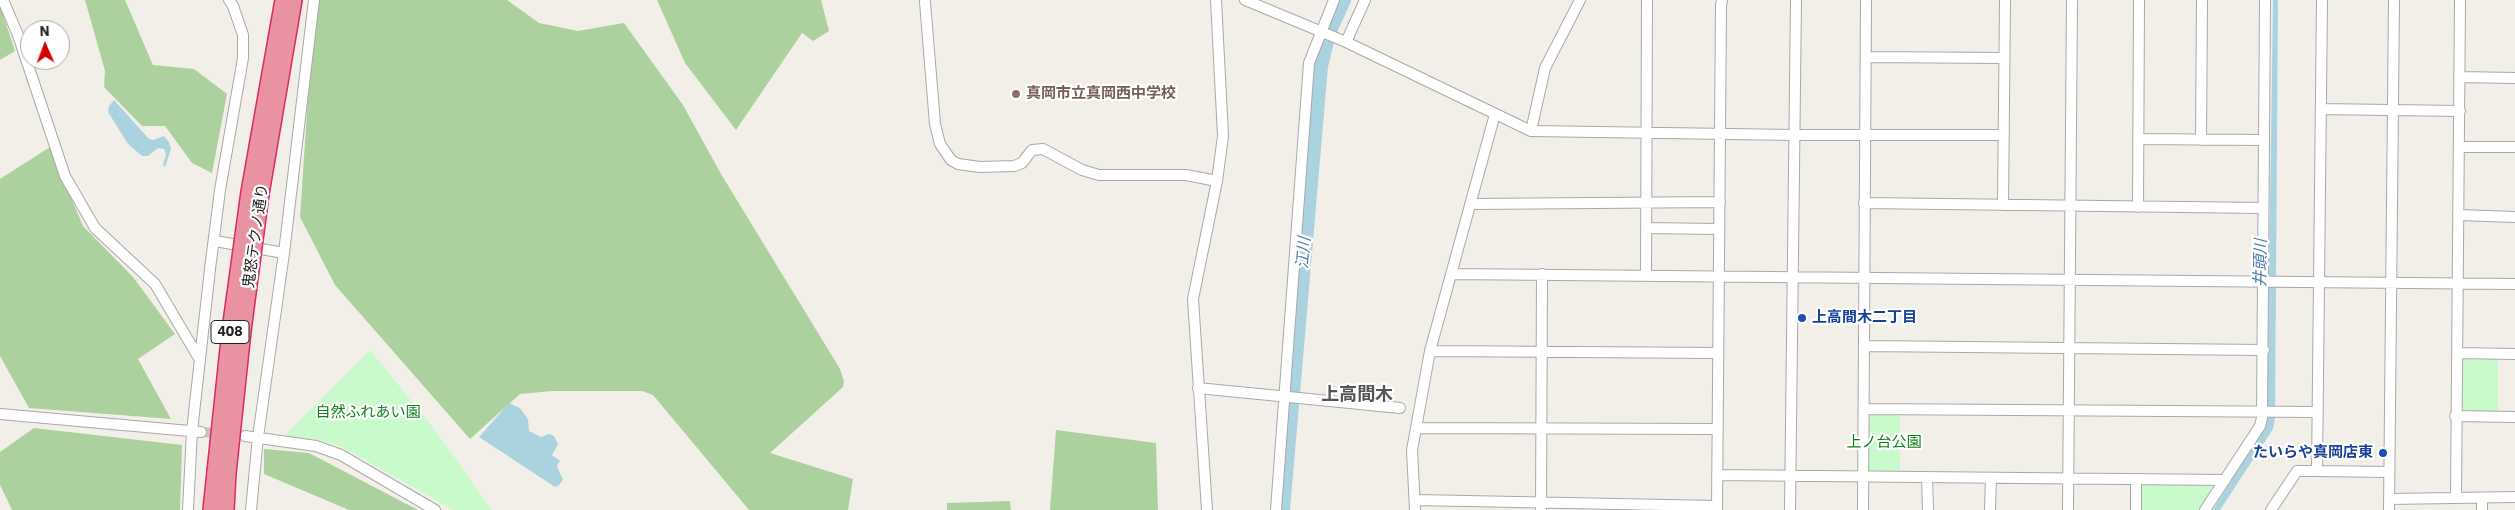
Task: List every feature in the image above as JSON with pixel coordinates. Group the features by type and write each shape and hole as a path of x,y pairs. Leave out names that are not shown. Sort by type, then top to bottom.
{"highway":[{"path":"261,112 272,0"},
{"name":"鬼怒テクノ通り","path":"255,193 261,112 283,0"},
{"name":"鬼怒テクノ通り","path":"221,472 230,330 255,193 294,0"},
{"name":"408","path":"211,510 221,472"},
{"name":"408","path":"221,472 226,510"}],"street":[{"path":"3,0 18,35 65,176 95,228 155,284 200,360"},
{"path":"188,510 197,431 200,360 220,190 243,58 243,36 233,6 229,0"},
{"path":"251,510 258,437 284,253 314,0"},
{"path":"1207,510 1193,299 1217,182 1223,128 1216,0"},
{"path":"1245,0 1320,30 1531,131 1865,136 2004,135"},
{"path":"1276,510 1286,396 1309,64 1320,30 1334,0"},
{"path":"1346,42 1366,0"},
{"path":"1531,131 1545,68 1580,0"},
{"path":"1646,275 1647,0"},
{"path":"1495,114 1430,351 1412,450 1415,505 1717,508 1722,0"},
{"path":"1790,510 1796,0"},
{"path":"1863,510 1866,0"},
{"path":"2003,205 2005,0"},
{"path":"2068,510 2072,0"},
{"path":"2138,207 2139,0"},
{"path":"2201,140 2202,0"},
{"path":"2205,510 2260,426 2262,411 2264,350 2265,0"},
{"path":"2317,471 2322,0"},
{"path":"2389,510 2394,0"},
{"path":"2456,498 2460,0"},
{"path":"924,2 935,124 944,152 951,160 958,164 980,167 1014,166 1022,162 1032,150 1043,149 1082,170 1099,175 1186,175 1217,182"},
{"path":"1866,57 2004,58"},
{"path":"2459,77 2515,78"},
{"path":"2321,109 2460,111"},
{"path":"2138,139 2264,140"},
{"path":"2460,147 2515,147"},
{"path":"1471,204 1720,202"},
{"path":"1864,203 2263,208"},
{"path":"2458,215 2515,217"},
{"path":"1646,228 1719,229"},
{"path":"215,241 284,253"},
{"path":"1451,274 2515,284"},
{"path":"1541,506 1542,274"},
{"path":"1865,346 2069,346 2264,350"},
{"path":"1430,351 1718,353"},
{"path":"2457,353 2515,354"},
{"path":"1198,388 1400,408"},
{"path":"1864,409 2317,412"},
{"path":"0,414 197,431"},
{"path":"2456,416 2515,417"},
{"path":"1416,428 1717,429"},
{"path":"245,436 316,446 341,455 435,510"},
{"path":"2271,510 2297,471 2389,472"},
{"path":"1717,475 2225,480"},
{"path":"1928,477 1928,510"},
{"path":"1990,510 1991,478"},
{"path":"2136,479 2136,510"},
{"path":"2389,499 2515,497"},
{"path":"2482,498 2482,510"}],"green space":[{"path":"85,0 125,0 153,65 194,69 227,94 212,173 192,163 165,126 142,126 104,87 105,71"},
{"path":"319,0 507,0 539,23 578,31 624,23 683,105 721,174 840,369 844,381 843,387 770,453 853,479 848,510 749,510 653,395 642,391 552,391 520,394 470,439 335,285 300,217 314,7"},
{"path":"657,0 821,0 829,31 813,41 802,33 736,130 685,63"},
{"path":"0,5 15,51 0,60"},
{"path":"50,147 83,226 133,277 175,334 138,359 171,419 29,408 0,356 0,179"},
{"name":"自然ふれあい園","path":"370,350 435,430 492,510 453,510 342,447 318,440 287,436 287,433"},
{"path":"2457,353 2498,354 2498,417 2455,416"},
{"name":"上ノ台公園","path":"1875,413 1900,413 1900,474 1872,473 1867,468 1869,418"},
{"path":"34,428 182,445 180,510 12,510 0,485 0,452"},
{"path":"1056,430 1156,443 1158,510 1050,510"},
{"path":"264,449 309,453 418,510 349,510 264,474"},
{"path":"2146,482 2210,485 2212,492 2201,510 2141,510 2141,487"},
{"path":"1010,501 1011,510 947,510 947,503"}],"water":[{"path":"2273,0 2278,0 2275,419 2273,429 2220,510 2213,510 2267,423"},
{"path":"114,100 149,139 153,140 164,136 169,142 171,149 165,167 163,165 166,154 164,149 158,148 148,156 142,156 128,144 108,112 109,106"},
{"path":"509,403 520,408 528,419 529,431 541,437 549,434 554,436 558,444 552,455 560,461 557,466 563,480 559,485 555,487 479,437"}],"waterway":[{"name":"江川","path":"1282,510 1320,66 1328,33 1343,0"}],"tunnel":[{"path":"201,432 225,434"}],"place":[{"name":"真岡市立真岡西中学校","path":"1016,94"},
{"name":"上高間木二丁目","path":"1802,318"},
{"name":"たいらや真岡店東","path":"2383,453"}],"district":[{"name":"上高間木","path":"1357,395"}],"water label":[{"name":"井頭川","path":"2261,263"}]}
